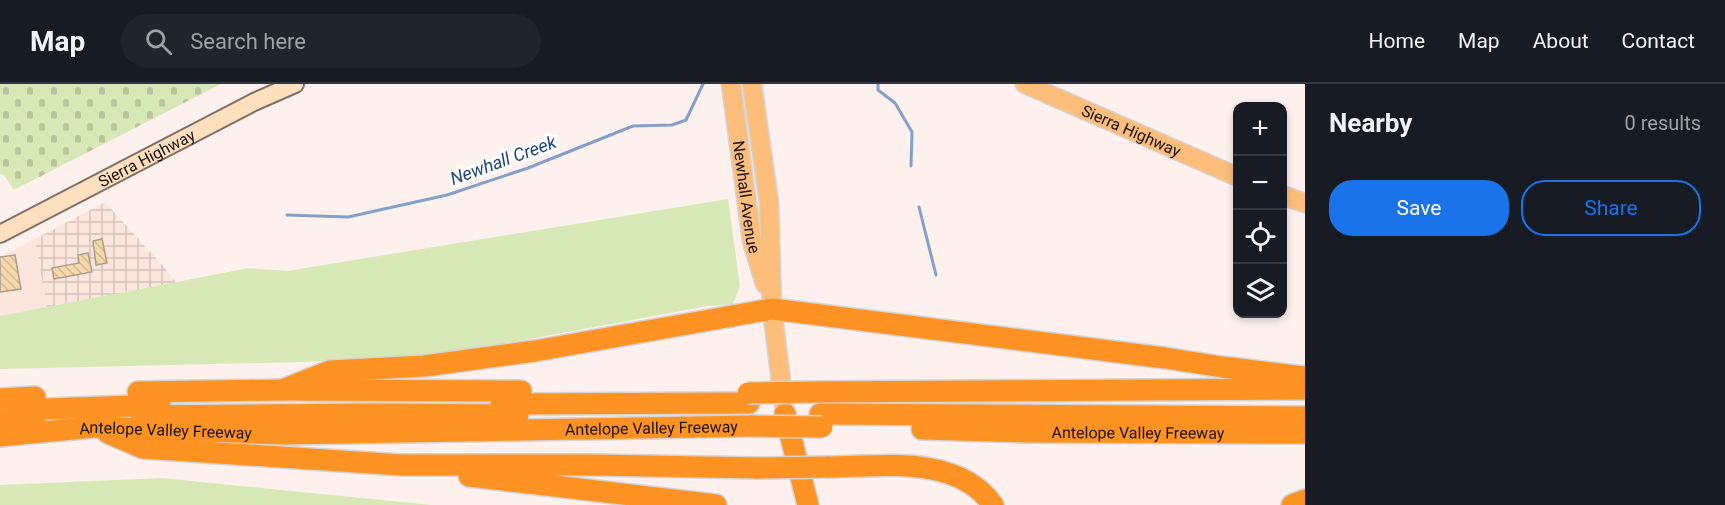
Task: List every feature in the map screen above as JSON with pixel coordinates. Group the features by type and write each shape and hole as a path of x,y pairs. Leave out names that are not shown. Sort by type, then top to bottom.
{"highway":[{"path":"282,390 330,371 424,366 535,351 772,309 1305,377"},
{"name":"Antelope Valley Freeway","path":"0,399 116,392 282,390 750,409 820,409 1305,389"},
{"path":"820,409 1305,399"},
{"path":"0,411 134,405 750,409"},
{"path":"0,420 82,416 750,409"},
{"name":"Antelope Valley Freeway","path":"0,436 94,427 283,434 750,409 820,409 1025,432 1305,433"},
{"path":"820,409 1305,417"},
{"path":"785,414 808,505"},
{"path":"94,427 143,448 401,465 933,469 950,472 964,478 978,488 993,505"},
{"path":"401,465 437,473 716,505"},
{"path":"1292,505 1305,500"}],"main road":[{"name":"Sierra Highway","path":"0,234 254,102 295,84"},
{"name":"Newhall Avenue","path":"731,84 752,241 772,309"},
{"name":"Newhall Avenue","path":"752,84 770,203 772,309 797,505"},
{"name":"Sierra Highway","path":"1025,84 1233,175"},
{"path":"1287,197 1305,203"}],"shaded area":[{"path":"105,202 177,284 47,308 35,239"},
{"path":"35,239 47,308 0,317 0,257"}],"green space":[{"path":"0,84 221,84 14,190 4,175 0,174"},
{"path":"728,199 740,286 733,304 708,306 448,354 303,362 0,369 0,316 249,268 287,271"},
{"path":"162,478 432,505 0,505 0,485"}],"building":[{"path":"102,239 107,263 96,265 93,241"},
{"path":"88,253 92,272 54,279 52,268 79,263 78,255"},
{"path":"15,255 21,289 0,292 0,257"}],"waterway":[{"name":"Newhall Creek","path":"287,215 348,217 447,195 528,168 633,126 672,125 686,120 703,84"},
{"path":"878,84 878,90 895,103 912,132 911,166"},
{"path":"919,207 936,275"}]}
